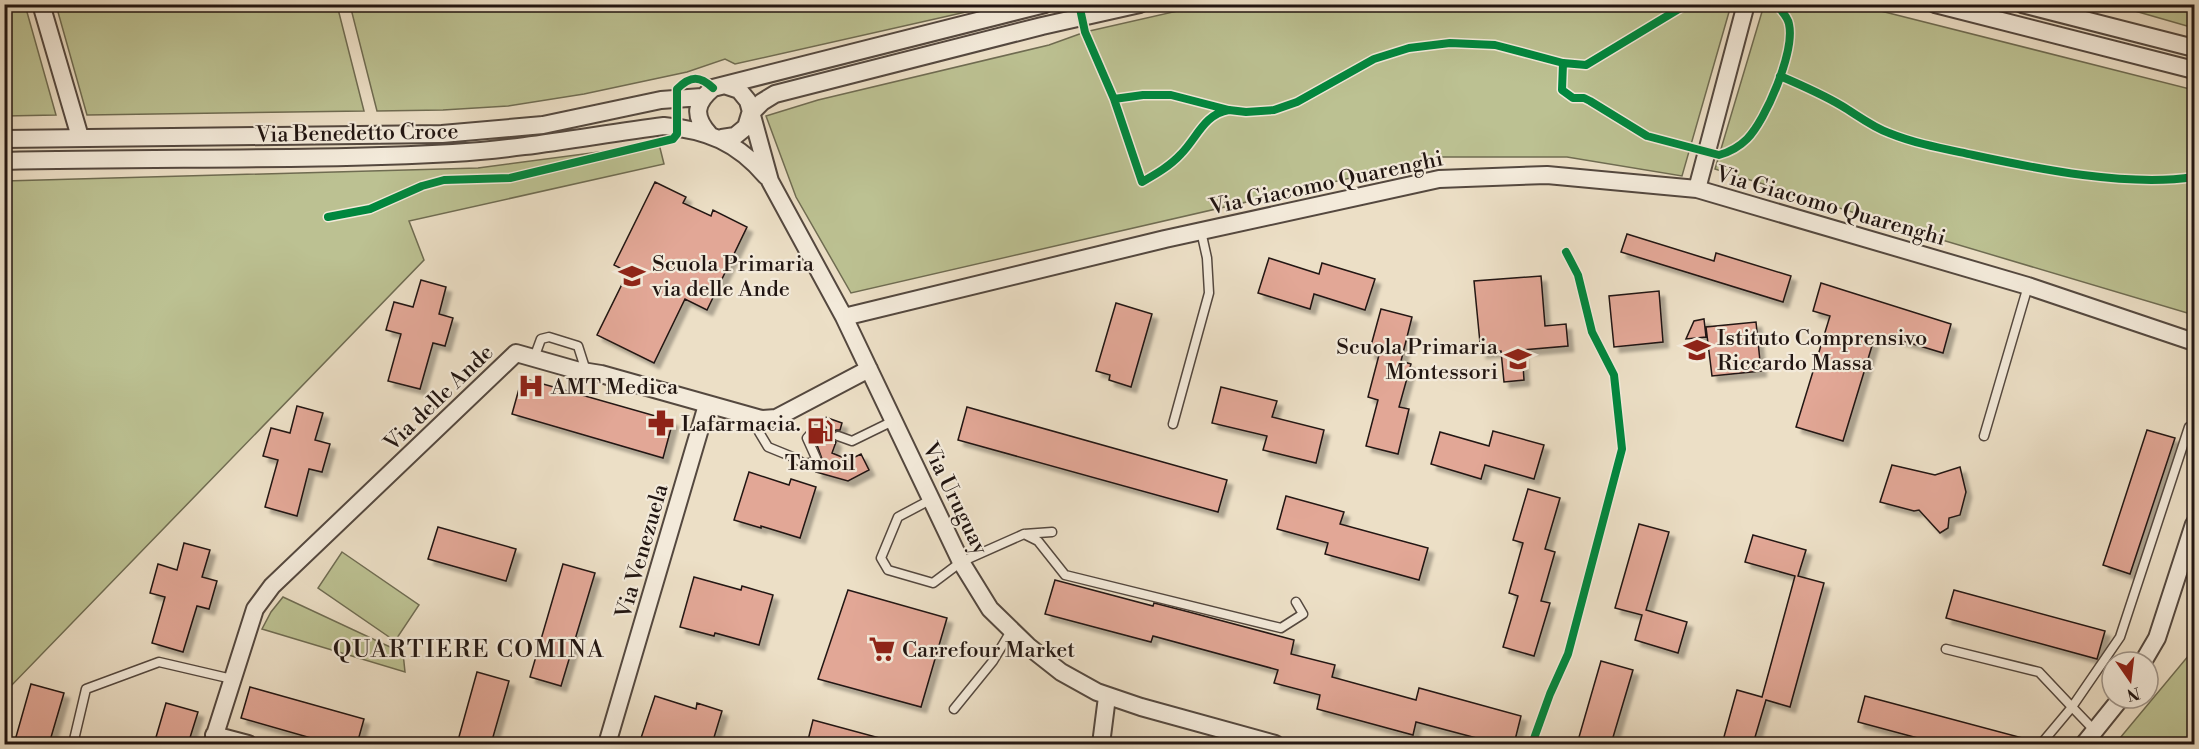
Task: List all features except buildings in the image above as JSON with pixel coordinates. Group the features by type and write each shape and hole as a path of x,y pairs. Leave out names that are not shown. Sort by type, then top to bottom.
{"street":[{"path":"41,4 80,137"},
{"path":"770,181 755,163 700,123 698,110 702,97 713,88 1045,4"},
{"path":"750,114 762,102 775,94 1106,9 1140,4"},
{"path":"1697,189 1746,4"},
{"path":"1935,4 2194,70"},
{"path":"2022,4 2194,48"},
{"path":"715,136 735,136 746,127 750,114 748,101 739,90 726,86"},
{"name":"Via Benedetto Croce","path":"4,139 442,134 543,124 661,100 702,97"},
{"name":"Via Uruguay","path":"750,114 770,181 843,317 961,562 990,609 1011,631 1061,672 1107,697 1275,744"},
{"name":"Via Benedetto Croce","path":"4,161 455,153 522,147 664,126 715,136"},
{"name":"Via Giacomo Quarenghi","path":"843,317 1201,231 1439,179 1547,175 1697,189 2028,286 2194,342"},
{"name":"Via delle Ande","path":"243,744 213,740 255,609 272,586 516,353 601,374 761,419 777,418 869,369"},
{"name":"Via Venezuela","path":"607,744 707,405"},
{"path":"2150,650 2157,638 2194,524"},
{"path":"1101,744 1107,697"},
{"path":"2090,738 2112,710"}],"lane":[{"path":"1173,424 1209,294 1207,258 1201,231"},
{"path":"1984,436 2028,286"},
{"path":"534,358 541,339 549,337 578,346 586,371"},
{"path":"761,419 759,432 768,447 804,464 815,462 816,458 807,438 814,429 820,430"},
{"path":"838,436 852,441 893,421"},
{"path":"2041,744 2072,707 2120,637 2189,427"},
{"path":"930,501 898,517 881,558 888,570 933,583 961,562 1024,534 1052,532"},
{"path":"1024,534 1038,541 1065,575 1281,628 1304,614 1296,602"},
{"path":"954,709 993,661 1011,631"},
{"path":"1946,649 2039,672 2072,707 2090,738"},
{"path":"73,744 86,689 159,662 232,680"}],"green space":[{"path":"350,4 997,5 735,64 725,59 687,72 584,94 508,106 377,111"},
{"path":"5,5 25,5 56,115 5,116"},
{"path":"56,5 337,5 364,111 87,115"},
{"path":"1204,5 1731,5 1682,176 1567,157 1442,157 851,293 796,197 766,116 818,100 1049,45 1085,32"},
{"path":"1764,5 1857,5 2194,90 2194,315 1922,234 1715,169"},
{"path":"2114,5 2194,5 2194,28"},
{"path":"659,144 664,164 409,221 424,260 7,690 5,699 5,181 478,168"},
{"path":"342,552 419,605 395,641 318,588"},
{"path":"283,597 403,653 405,672 262,629 271,612"},
{"path":"2194,649 2194,744 2115,744 2143,710 2160,710 2160,690"}],"cycle path":[{"path":"1079,4 1085,32 1114,99 1142,182 1177,158 1213,116 1229,110"},
{"path":"1114,99 1143,95 1171,95 1229,110 1246,112 1274,110 1297,102 1374,59 1409,48 1450,43 1495,45 1563,63 1586,65 1687,4"},
{"path":"1563,63 1562,90 1573,98 1584,98 1590,101 1647,136 1719,155 1734,149 1755,130 1777,84 1788,51 1790,36 1788,21 1776,4"},
{"path":"1780,76 1827,98 1883,130 1931,146 2026,166 2083,175 2141,180 2194,177"},
{"path":"328,217 370,209 422,186 444,180 510,178 673,139 677,134 677,89 691,79 700,79 713,88"},
{"path":"1532,744 1550,694 1568,654 1622,449 1614,375 1592,332 1578,275 1566,252"}],"place":[{"name":"Scuola Primaria via delle Ande","path":"632,276"},
{"name":"Istituto Comprensivo Riccardo Massa","path":"1697,350"},
{"name":"Scuola Primaria Montessori","path":"1518,359"},
{"name":"AMT Medica","path":"531,386"},
{"name":"Lafarmacia.","path":"661,423"},
{"name":"Tamoil","path":"820,431"},
{"name":"Carrefour Market","path":"882,649"}],"district":[{"name":"QUARTIERE COMINA","path":"469,649"}]}
